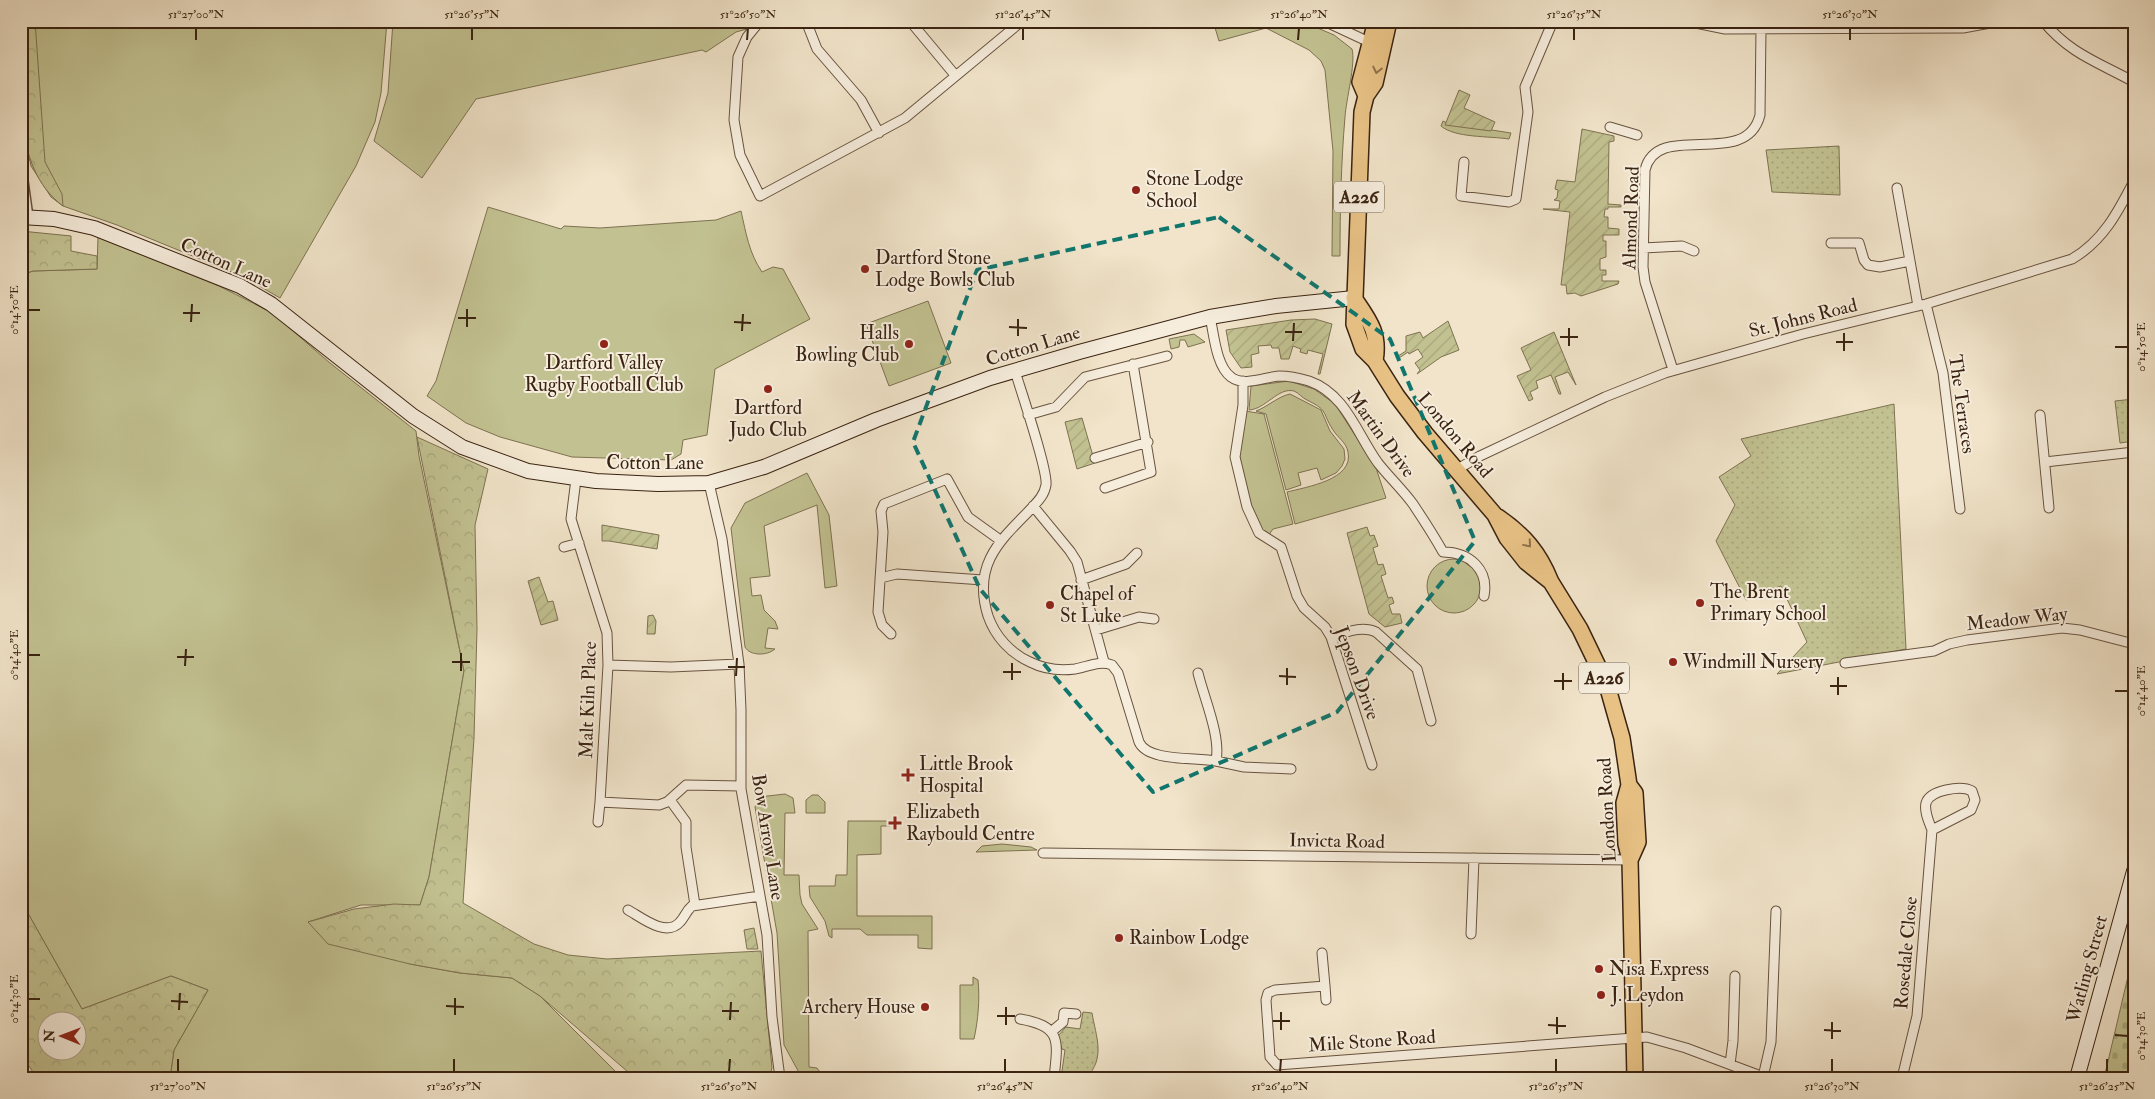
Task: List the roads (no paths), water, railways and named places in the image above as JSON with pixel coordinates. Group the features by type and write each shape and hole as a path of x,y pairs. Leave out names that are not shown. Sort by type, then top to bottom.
{"main road":[{"name":"A226","path":"1354,298 1358,250 1360,144 1366,96 1375,83 1376,42 1385,21"},
{"name":"Cotton Lane","path":"24,217 63,220 94,228 259,296 293,320 413,416 457,444 486,458 528,471 576,479 658,484 709,483 764,467 886,416 1015,371 1210,317 1276,306 1354,298"},
{"name":"London Road","path":"1354,298 1368,319 1378,344 1375,361 1397,396 1456,470 1495,514 1508,538 1526,562 1551,582 1568,606 1608,685 1622,738 1629,785 1635,793 1638,842 1630,860 1635,1078"},
{"name":"Watling Street","path":"2077,1078 2134,871"}],"street":[{"path":"760,21 747,37 738,57 734,120 740,155 762,200 905,118 1022,21"},
{"path":"806,21 817,49 861,100 879,133"},
{"path":"910,21 955,75"},
{"path":"1324,21 1376,42"},
{"path":"1464,162 1461,196 1509,202 1516,198 1528,112 1526,87 1553,21"},
{"path":"1686,21 1721,28 1890,25 1963,28 2001,21"},
{"path":"2043,21 2067,47 2134,82"},
{"name":"Almond Road","path":"1673,370 1645,282 1643,248 1645,170 1652,154 1668,148 1743,139 1757,127 1760,115 1761,28"},
{"path":"1610,127 1637,135"},
{"name":"Cotton Lane","path":"21,174 24,217"},
{"name":"St. Johns Road","path":"1456,470 1480,456 1605,397 1673,370 1803,334 1922,305 2059,264 2084,252 2100,237 2115,217 2134,181"},
{"name":"The Terraces","path":"1897,188 1910,261 1944,373 1960,509"},
{"path":"1831,243 1859,243 1864,260 1874,266 1910,261"},
{"path":"1643,248 1682,246 1694,251"},
{"path":"1210,317 1224,370 1234,379 1243,381"},
{"path":"1028,415 1056,407 1084,378 1168,356"},
{"path":"1105,488 1151,472 1148,442 1133,364"},
{"path":"1015,371 1046,478 1043,494 1000,540 988,561 983,580 984,601 991,623 1001,640 1019,656 1041,666 1061,670 1104,662 1110,664 1116,670 1139,742 1145,751 1153,755 1216,761 1244,767 1291,769"},
{"name":"Martin Drive","path":"1243,381 1279,376 1296,377 1311,382 1332,394 1351,417 1379,465 1413,504 1443,552 1462,555 1477,565 1484,578 1484,596"},
{"name":"Jepson Drive","path":"1243,381 1243,405 1234,457 1237,475 1247,507 1259,533 1281,547 1297,596 1304,608 1325,627 1331,637 1372,765"},
{"path":"2040,415 2050,508"},
{"path":"1095,458 1148,442"},
{"path":"2045,462 2134,452"},
{"name":"Malt Kiln Place","path":"576,479 572,522 607,633 608,666 598,822"},
{"path":"891,634 882,625 878,612 883,532 881,511 884,504 942,480 949,481 968,517 1000,540"},
{"name":"Bow Arrow Lane","path":"709,483 722,540 739,664 742,710 741,786 767,935 772,1017 780,1078"},
{"path":"1033,506 1073,556 1104,662"},
{"path":"564,547 579,543"},
{"path":"1081,580 1126,564 1137,553"},
{"path":"880,578 897,574 983,580"},
{"path":"1096,630 1141,617 1154,619"},
{"path":"1331,637 1359,629 1369,628 1376,632 1416,669 1431,721"},
{"name":"Meadow Way","path":"1845,663 1934,651 1959,642 2067,628 2134,644"},
{"path":"608,666 671,667 739,664"},
{"path":"1198,673 1216,740 1216,761"},
{"path":"600,802 659,805 670,800 687,785 741,786"},
{"name":"Rosedale Close","path":"1902,1078 1917,1016 1932,830 1926,810 1927,802 1930,798 1961,787 1972,791 1975,802 1971,810 1932,830"},
{"path":"670,800 685,819 686,847 695,905"},
{"name":"Invicta Road","path":"1043,853 1630,860"},
{"path":"1471,934 1474,858"},
{"path":"628,910 653,925 670,927 679,923 687,910 695,905 760,896"},
{"path":"1634,1037 1647,1037 1765,1077 1771,1042 1776,911"},
{"path":"1322,953 1326,1000"},
{"path":"1730,1064 1733,1041 1734,976"},
{"name":"Mile Stone Road","path":"1325,986 1275,990 1268,993 1266,1000 1272,1062 1277,1065 1634,1037"},
{"path":"1052,1032 1063,1022 1064,1013 1076,1014"},
{"path":"1020,1019 1040,1022 1052,1032 1057,1048 1054,1078"}],"place":[{"name":"Stone Lodge School","path":"1136,190"},
{"name":"Dartford Stone Lodge Bowls Club","path":"865,269"},
{"name":"Dartford Valley Rugby Football Club","path":"604,344"},
{"name":"Halls Bowling Club","path":"909,344"},
{"name":"Dartford Judo Club","path":"768,389"},
{"name":"The Brent Primary School","path":"1700,603"},
{"name":"Chapel of St Luke","path":"1050,605"},
{"name":"Windmill Nursery","path":"1673,662"},
{"name":"Little Brook Hospital","path":"908,775"},
{"name":"Elizabeth Raybould Centre","path":"895,823"},
{"name":"Rainbow Lodge","path":"1119,938"},
{"name":"Nisa Express","path":"1599,969"},
{"name":"J. Leydon","path":"1601,995"},
{"name":"Archery House","path":"925,1007"}]}
